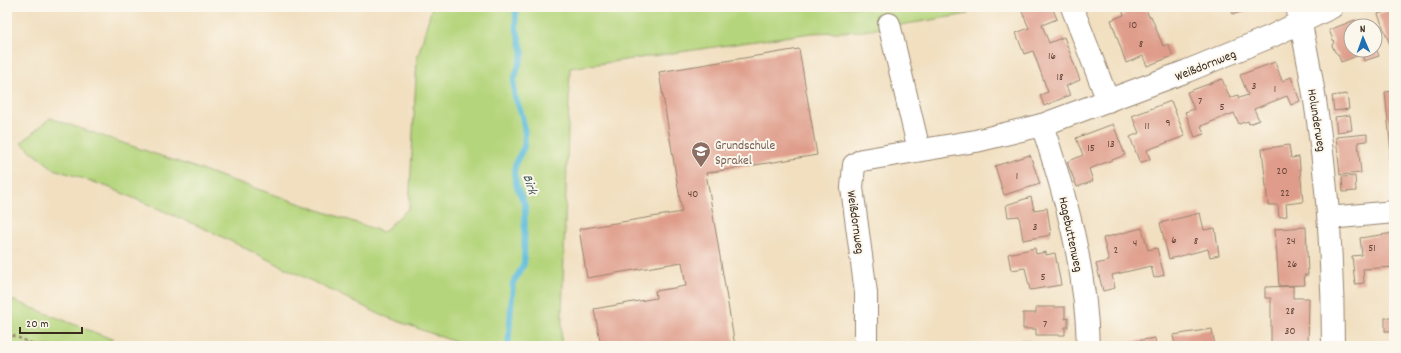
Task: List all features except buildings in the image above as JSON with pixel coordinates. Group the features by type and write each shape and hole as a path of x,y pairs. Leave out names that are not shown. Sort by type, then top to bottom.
{"street":[{"path":"1072,7 1108,101"},
{"path":"1299,15 1332,7"},
{"name":"Weißdornweg","path":"866,346 866,293 852,188 852,172 854,165 862,160 991,138 1042,125 1208,62 1299,15"},
{"name":"Holunderweg","path":"1299,15 1318,112 1329,218 1333,346"},
{"path":"889,24 919,150"},
{"name":"Hagebuttenweg","path":"1042,125 1062,186 1078,253 1086,311 1088,346"},
{"path":"1329,218 1394,212"}],"path":[{"path":"7,333 38,346"}],"green space":[{"path":"432,7 968,7 968,14 863,31 811,33 570,68 561,346 466,346 381,315 212,232 108,187 54,169 21,143 50,118 383,232 409,208 417,59"},
{"path":"7,298 114,340 120,346 7,346"}],"waterway":[{"name":"Birk","path":"508,346 513,283 524,264 525,205 517,187 514,174 516,162 524,147 525,134 522,115 514,94 514,80 523,53 516,26 516,7"}],"place":[{"name":"Grundschule Sprakel","path":"701,168"}]}
